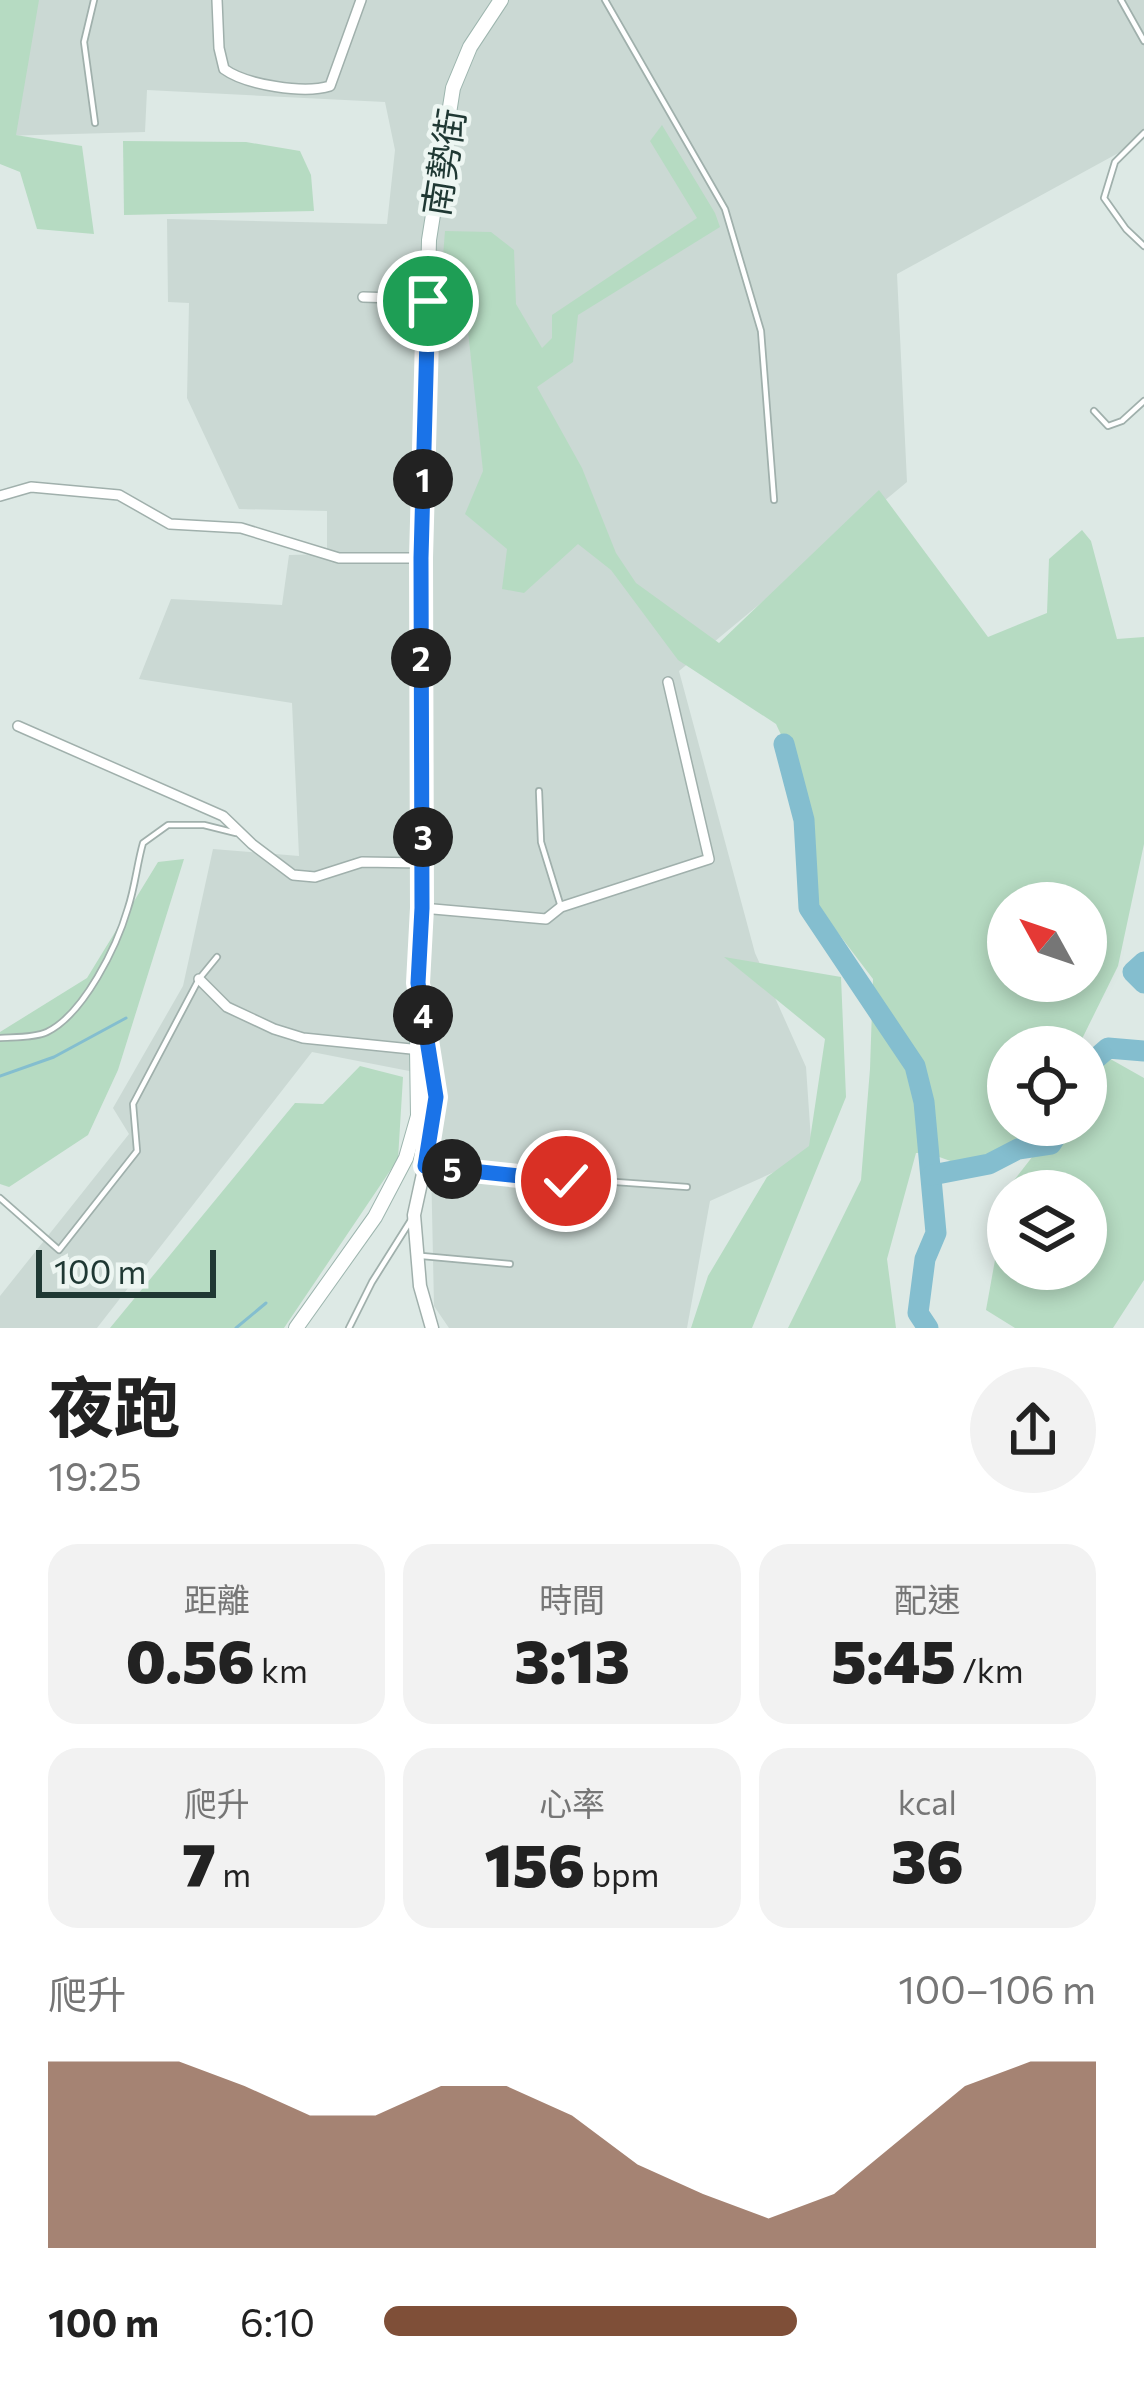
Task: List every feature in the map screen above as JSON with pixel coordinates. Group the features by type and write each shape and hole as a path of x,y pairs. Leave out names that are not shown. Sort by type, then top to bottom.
{"main road":[{"name":"南勢街","path":"296,1328 375,1216 406,1158 418,1116 423,1050 418,983 423,862 421,558 429,240 453,88 470,46 501,0"}],"street":[{"path":"217,0 224,69 234,76 280,87 320,89 330,86 361,0"},
{"path":"363,297 428,300"},
{"path":"0,496 31,487 119,495 170,524 241,528 339,558 421,558"},
{"path":"422,908 546,919 561,907 709,859 668,682"},
{"path":"18,727 223,816 293,875 315,878 362,862 423,862"},
{"path":"199,980 226,1007 274,1029 303,1038 423,1050 436,1097 414,1215 423,1300 433,1328"}],"lane":[{"path":"94,0 84,42 95,122"},
{"path":"605,0 725,209 761,331 773,500"},
{"path":"1121,0 1144,41"},
{"path":"1144,133 1115,162 1104,198 1144,246"},
{"path":"1094,411 1108,426 1122,421 1144,401"},
{"path":"539,791 541,842 561,907"},
{"path":"0,1038 44,1034 70,1015 118,937 143,843 168,825 204,825 242,835"},
{"path":"0,1198 59,1250 137,1151 134,1103 199,980 217,957"},
{"path":"425,1166 566,1181 687,1187"},
{"path":"349,1328 414,1215"},
{"path":"416,1256 511,1264"}],"shaded area":[{"path":"0,0 1144,0 1144,139 897,274 907,482 679,671 755,953 806,1067 812,1155 710,1201 687,1328 449,1328 434,1306 431,1162 445,1078 312,1052 97,1328 0,1328 0,1296 129,1134 113,1108 183,986 213,849 299,856 292,703 139,679 171,599 282,605 289,555 327,554 327,511 239,509 187,398 189,303 168,302 167,219 387,224 395,150 385,102 147,90 145,132 0,136"}],"green space":[{"path":"0,0 39,0 16,135 82,146 94,234 37,229 20,172 0,164"},
{"path":"662,125 720,227 578,315 573,362 537,387 582,468 616,553 636,583 719,643 879,490 988,637 1047,613 1049,559 1082,530 1091,541 1117,639 1144,637 1144,844 1118,966 1107,988 1107,882 987,882 987,1002 1100,1002 1088,1026 987,1026 987,1146 1020,1146 987,1174 916,1153 887,1259 896,1328 788,1328 861,1180 873,979 816,904 804,784 776,724 678,660 611,570 578,544 524,593 502,589 507,549 465,514 483,471 468,331 439,307 445,231 491,232 514,250 516,304 542,348 552,338 552,315 697,218 650,141"},
{"path":"123,141 246,142 300,151 311,175 314,211 124,215"},
{"path":"184,859 118,1070 88,1135 9,1187 0,1184 0,1032 87,978 158,862"},
{"path":"724,957 841,977 846,1097 752,1328 691,1328 708,1276 767,1177 809,1146 825,1039"},
{"path":"1107,1057 1144,1078 1144,1280 1113,1328 1015,1328 986,1310 990,1290 1107,1290 1107,1170 1022,1170 1041,1146 1107,1146"},
{"path":"360,1066 403,1077 398,1159 284,1328 110,1328 295,1103 323,1104"}],"waterway":[{"path":"784,744 804,820 809,908 915,1066 924,1102 936,1233 925,1259 918,1313 928,1328"},
{"path":"1144,962 1133,972 1144,983"},
{"path":"0,1076 54,1057 126,1018"},
{"path":"1107,1049 1144,1051"},
{"path":"932,1175 989,1164 1018,1149 1038,1146"},
{"path":"236,1328 266,1303"}],"route":[{"path":"428,301 418,983 436,1097 425,1166 566,1181"}]}
